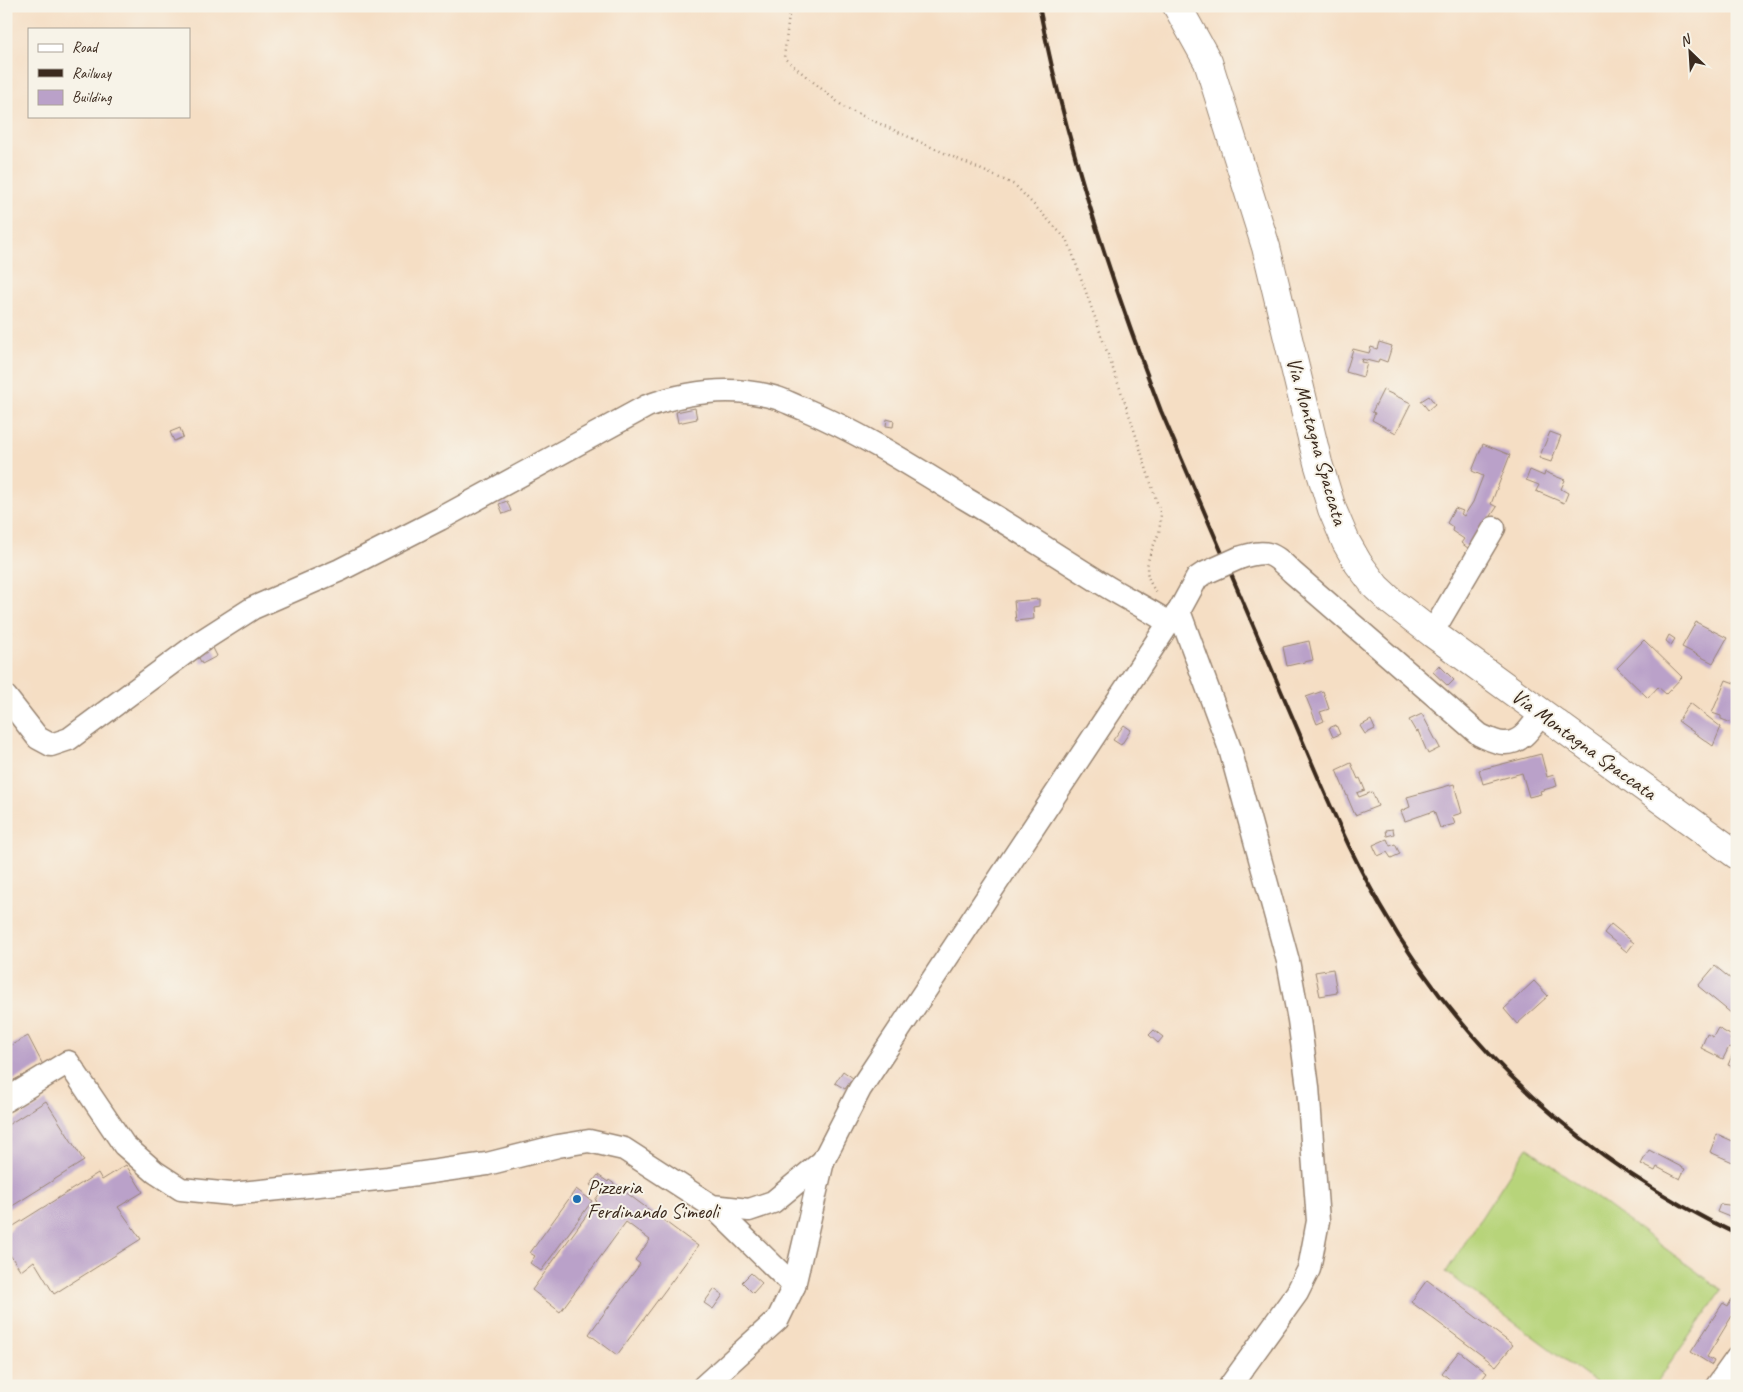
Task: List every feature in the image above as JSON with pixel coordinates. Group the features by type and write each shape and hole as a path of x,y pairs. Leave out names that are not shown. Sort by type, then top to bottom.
{"main road":[{"name":"Via Montagna Spaccata","path":"1178,6 1208,62 1266,247 1318,463 1332,509 1346,542 1358,563 1376,586 1392,602 1432,633 1737,855"}],"street":[{"path":"6,696 38,738 51,745 69,739 200,642 253,608 340,570 440,519 647,406 683,395 714,390 749,392 776,398 831,420 950,489 1102,584 1154,613 1174,617"},
{"path":"1432,633 1494,528"},
{"path":"704,1386 778,1319 794,1286 823,1160 860,1089 1174,617 1197,578 1239,558 1260,553 1269,554 1278,558 1480,735 1503,743 1512,742 1527,733 1541,714"},
{"path":"1174,617 1230,749 1288,961 1299,1020 1308,1087 1318,1221 1309,1269 1297,1293 1230,1386"},
{"path":"6,1100 68,1062 124,1145 155,1172 181,1189 232,1194 388,1178 487,1164 558,1146 589,1141 624,1149 712,1206 794,1286"},
{"path":"712,1206 749,1210 773,1202 823,1160"},
{"path":"1717,1386 1737,1358"}],"path":[{"path":"790,6 784,58 845,108 1015,185 1068,241 1131,420 1161,516 1159,530 1149,554 1147,572 1152,587 1174,617"}],"green space":[{"path":"1527,1147 1722,1290 1654,1386 1600,1386 1446,1272"}],"building":[{"path":"1379,342 1392,346 1387,362 1379,359 1378,363 1362,359 1361,362 1367,363 1363,377 1346,372 1353,349 1369,353 1371,347 1377,349"},
{"path":"1383,390 1411,403 1396,433 1372,420 1375,413 1372,412"},
{"path":"1429,396 1435,404 1428,410 1421,401"},
{"path":"695,408 697,419 678,423 676,412"},
{"path":"887,419 894,421 893,427 886,426"},
{"path":"180,428 183,437 174,441 170,432"},
{"path":"1550,432 1561,436 1551,462 1539,458"},
{"path":"1483,444 1510,455 1491,504 1497,507 1472,551 1461,543 1464,539 1452,531 1453,527 1447,523 1455,508 1463,511 1461,514 1464,516 1473,502 1483,476 1472,471"},
{"path":"1530,470 1544,476 1545,472 1565,480 1561,489 1568,493 1564,503 1536,491 1539,485 1526,480"},
{"path":"507,501 511,511 503,514 499,504"},
{"path":"1039,599 1039,606 1033,607 1034,619 1016,621 1014,601"},
{"path":"1696,622 1727,638 1713,663 1682,647"},
{"path":"1669,635 1675,639 1671,645 1666,641"},
{"path":"1644,640 1682,677 1666,694 1658,687 1648,698 1617,668"},
{"path":"1309,641 1313,660 1287,666 1283,647"},
{"path":"212,646 217,656 202,664 197,654"},
{"path":"1439,665 1454,680 1448,686 1433,672"},
{"path":"1726,680 1737,684 1737,725 1721,719 1721,716 1712,713"},
{"path":"1323,691 1329,709 1320,712 1324,721 1317,724 1306,697"},
{"path":"1690,703 1721,727 1713,746 1678,721"},
{"path":"1422,714 1440,748 1428,754 1418,731 1416,732 1409,720"},
{"path":"1371,720 1375,729 1365,734 1360,726"},
{"path":"1124,725 1131,730 1121,745 1113,740"},
{"path":"1336,725 1340,734 1333,737 1329,728"},
{"path":"1541,754 1547,777 1554,775 1557,786 1540,791 1541,794 1529,797 1522,773 1483,784 1479,770"},
{"path":"1351,763 1365,790 1357,793 1359,797 1372,792 1378,806 1355,815 1336,770"},
{"path":"1454,784 1462,813 1452,816 1455,824 1440,828 1434,811 1405,821 1401,811 1410,807 1407,797"},
{"path":"1393,829 1394,834 1387,836 1386,830"},
{"path":"1387,839 1390,846 1395,844 1400,854 1391,858 1387,852 1378,856 1373,845"},
{"path":"1611,924 1634,943 1627,952 1604,933"},
{"path":"1715,966 1737,984 1737,1018 1698,986"},
{"path":"1333,969 1337,993 1320,996 1315,972"},
{"path":"1534,981 1548,996 1517,1024 1504,1009"},
{"path":"1718,1028 1732,1036 1730,1040 1737,1043 1737,1069 1728,1065 1735,1049 1729,1047 1723,1059 1701,1048 1707,1034 1713,1037"},
{"path":"1154,1030 1163,1037 1158,1043 1149,1035"},
{"path":"28,1036 43,1065 6,1084 6,1048"},
{"path":"843,1071 853,1078 845,1089 835,1083"},
{"path":"46,1101 84,1161 6,1210 6,1126"},
{"path":"1717,1134 1737,1143 1737,1164 1710,1152"},
{"path":"1649,1150 1685,1169 1680,1179 1657,1167 1655,1171 1641,1164"},
{"path":"126,1165 143,1192 118,1207 141,1239 54,1294 34,1261 21,1271 6,1249 6,1233 12,1227 98,1173 102,1180"},
{"path":"598,1175 608,1182 609,1180 698,1246 617,1355 589,1334 640,1264 635,1260 650,1240 626,1222 560,1312 532,1290 597,1201 595,1200 601,1192 590,1185"},
{"path":"576,1189 592,1201 541,1271 530,1263 535,1256 530,1253"},
{"path":"1720,1204 1737,1206 1737,1220 1717,1212"},
{"path":"751,1273 762,1283 753,1293 742,1282"},
{"path":"1427,1280 1513,1345 1496,1366 1411,1302"},
{"path":"714,1289 723,1295 713,1309 704,1303"},
{"path":"1732,1299 1737,1302 1735,1311 1707,1357 1714,1361 1712,1365 1691,1352 1723,1303 1728,1306"},
{"path":"1459,1351 1487,1373 1477,1386 1458,1386 1442,1373"}],"railway":[{"path":"1039,6 1062,109 1076,160 1107,261 1142,361 1161,411 1328,800 1380,905 1412,957 1449,1007 1489,1053 1533,1097 1579,1137 1629,1173 1682,1206 1737,1234"}],"place":[{"name":"Pizzeria Ferdinando Simeoli","path":"577,1199"}]}
